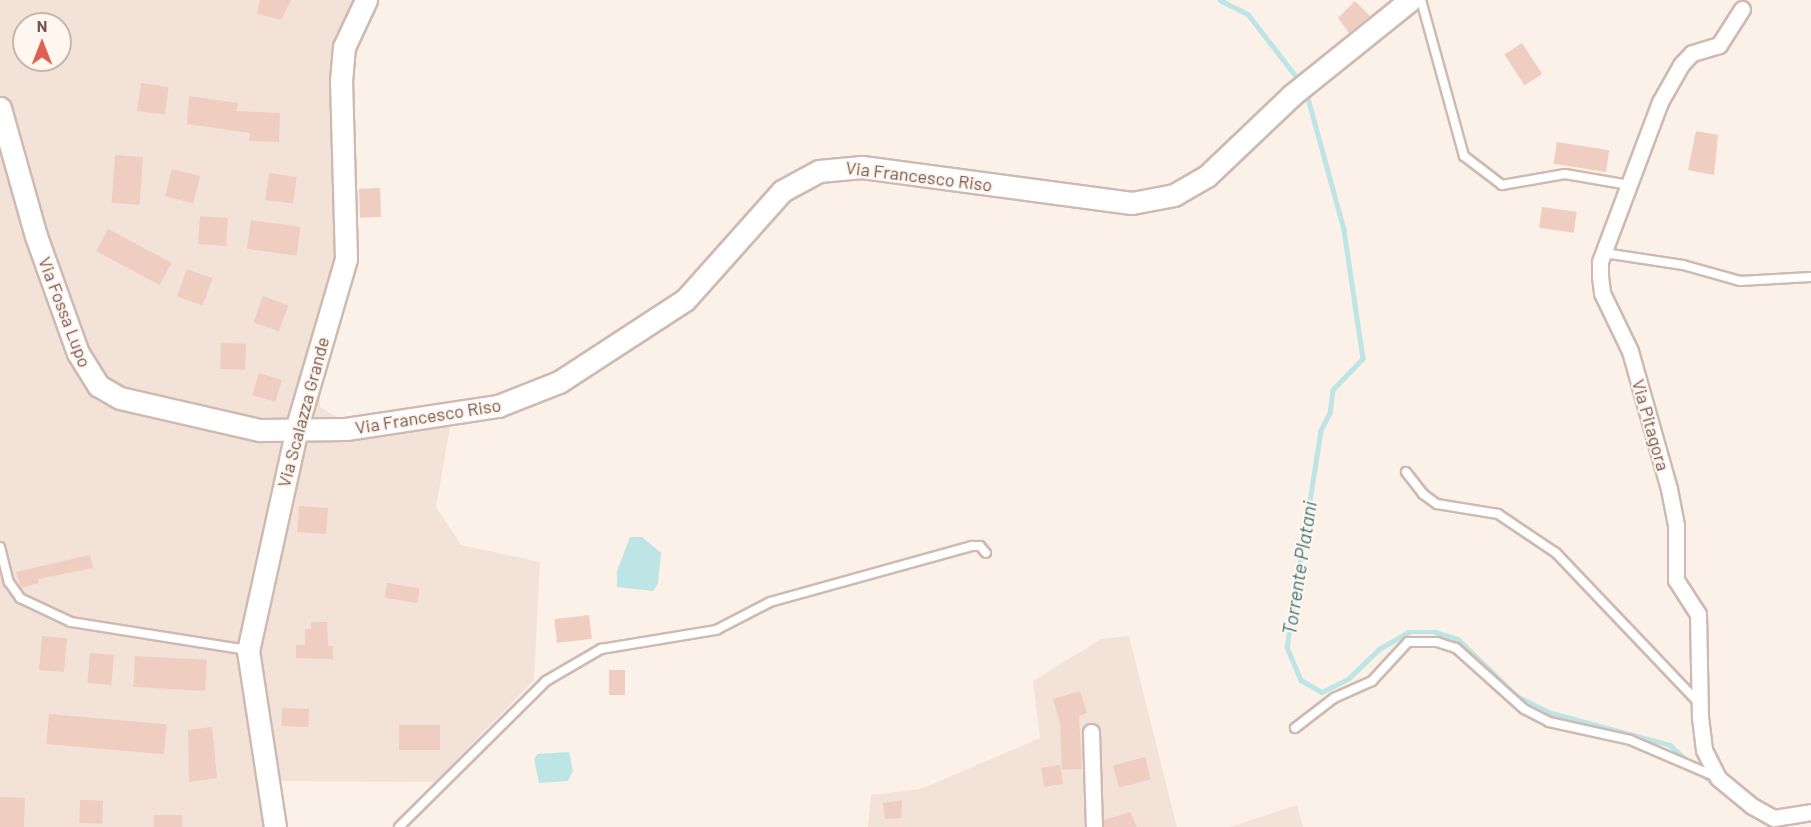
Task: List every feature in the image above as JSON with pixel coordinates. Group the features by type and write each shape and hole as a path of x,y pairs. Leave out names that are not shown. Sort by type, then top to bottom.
{"street":[{"name":"Via Scalazza Grande","path":"275,827 248,651 297,432 346,259 341,81 344,47 366,0"},
{"name":"Via Francesco Riso","path":"297,432 471,411 518,400 559,382 685,300 782,191 819,171 862,167 1132,203 1174,195 1207,176 1292,95 1410,0"},
{"name":"Via Pitagora","path":"1742,9 1719,45 1692,53 1681,65 1660,102 1604,253 1602,293 1630,351 1669,489 1676,525 1676,580 1698,614 1700,704 1704,750 1718,778 1752,806 1774,818 1811,812"},
{"name":"Via Fossa Lupo","path":"0,108 36,236 78,353 99,386 120,398 210,420 297,432"},
{"path":"1091,732 1094,827"}],"lane":[{"path":"1421,0 1464,156 1502,185 1565,174 1629,185"},
{"path":"1604,253 1683,265 1740,281 1811,277"},
{"path":"1406,472 1423,494 1437,504 1498,514 1556,553 1700,704"},
{"path":"399,827 546,681 601,649 716,630 770,602 972,546 980,546 986,553"},
{"path":"0,547 9,582 20,598 71,622 248,651"},
{"path":"1295,728 1334,698 1372,681 1408,642 1437,642 1456,648 1524,709 1549,722 1630,740 1718,778"}],"shaded area":[{"path":"0,0 379,0 353,61 358,252 319,377 320,407 343,421 454,404 436,507 461,545 540,562 534,680 435,782 280,781 286,827 0,827"},
{"path":"1129,636 1177,827 868,827 871,795 921,789 1040,738 1033,681 1101,639"},
{"path":"1297,805 1303,827 1230,827"}],"water":[{"path":"630,537 642,537 661,553 658,584 653,591 617,587 617,571"},
{"path":"569,752 573,771 568,781 539,783 534,759 538,754"}],"building":[{"path":"260,0 291,0 281,20 257,14"},
{"path":"1355,1 1370,16 1349,33 1338,18"},
{"path":"1522,43 1542,74 1525,85 1504,54"},
{"path":"141,83 169,87 165,115 137,111"},
{"path":"189,96 238,103 236,111 280,113 279,142 249,141 250,133 187,124"},
{"path":"1696,131 1718,135 1714,175 1688,170"},
{"path":"1557,142 1609,150 1606,172 1554,164"},
{"path":"115,155 143,157 140,205 112,203"},
{"path":"172,169 200,176 193,203 165,196"},
{"path":"269,173 297,177 293,204 265,200"},
{"path":"380,188 381,217 360,218 359,189"},
{"path":"1542,207 1577,212 1574,233 1539,228"},
{"path":"200,216 228,218 226,246 198,244"},
{"path":"251,220 301,227 296,256 247,249"},
{"path":"108,229 172,263 160,285 96,251"},
{"path":"187,269 212,278 202,305 177,296"},
{"path":"263,296 288,305 279,332 253,322"},
{"path":"221,343 246,344 245,370 220,369"},
{"path":"259,373 282,380 275,402 252,395"},
{"path":"299,506 328,508 326,534 297,532"},
{"path":"90,555 93,568 38,579 39,583 21,588 16,572"},
{"path":"387,583 420,588 417,603 385,598"},
{"path":"589,615 592,639 557,643 554,619"},
{"path":"311,622 327,622 328,646 333,646 333,659 296,658 296,645 305,645 305,629 311,629"},
{"path":"42,636 67,638 64,672 39,670"},
{"path":"90,653 114,655 111,685 87,683"},
{"path":"135,656 207,660 205,691 133,687"},
{"path":"609,670 625,670 625,695 609,695"},
{"path":"1080,691 1087,713 1079,716 1082,769 1062,770 1060,722 1053,699"},
{"path":"282,708 309,709 308,727 281,726"},
{"path":"49,714 167,724 164,754 46,744"},
{"path":"399,725 440,725 440,750 399,750"},
{"path":"212,727 217,778 189,782 188,730"},
{"path":"1145,757 1151,779 1119,788 1113,766"},
{"path":"1060,765 1063,784 1044,787 1041,768"},
{"path":"0,797 25,798 24,827 0,827"},
{"path":"80,800 103,801 102,824 79,823"},
{"path":"902,800 901,818 885,819 883,803"},
{"path":"1130,812 1137,827 1104,827 1104,820"},
{"path":"154,815 182,815 182,827 154,827"}],"waterway":[{"name":"Torrente Platani","path":"1220,0 1248,14 1298,79"},
{"name":"Torrente Platani","path":"1308,98 1344,230 1363,359 1333,390 1330,413 1321,431 1287,647 1301,680 1322,692 1349,678 1379,649 1408,632 1435,632 1458,639 1517,696 1548,712 1670,745 1690,763"},
{"name":"Torrente Platani","path":"1701,773 1740,805"},
{"name":"Torrente Platani","path":"1780,823 1807,820"}]}
